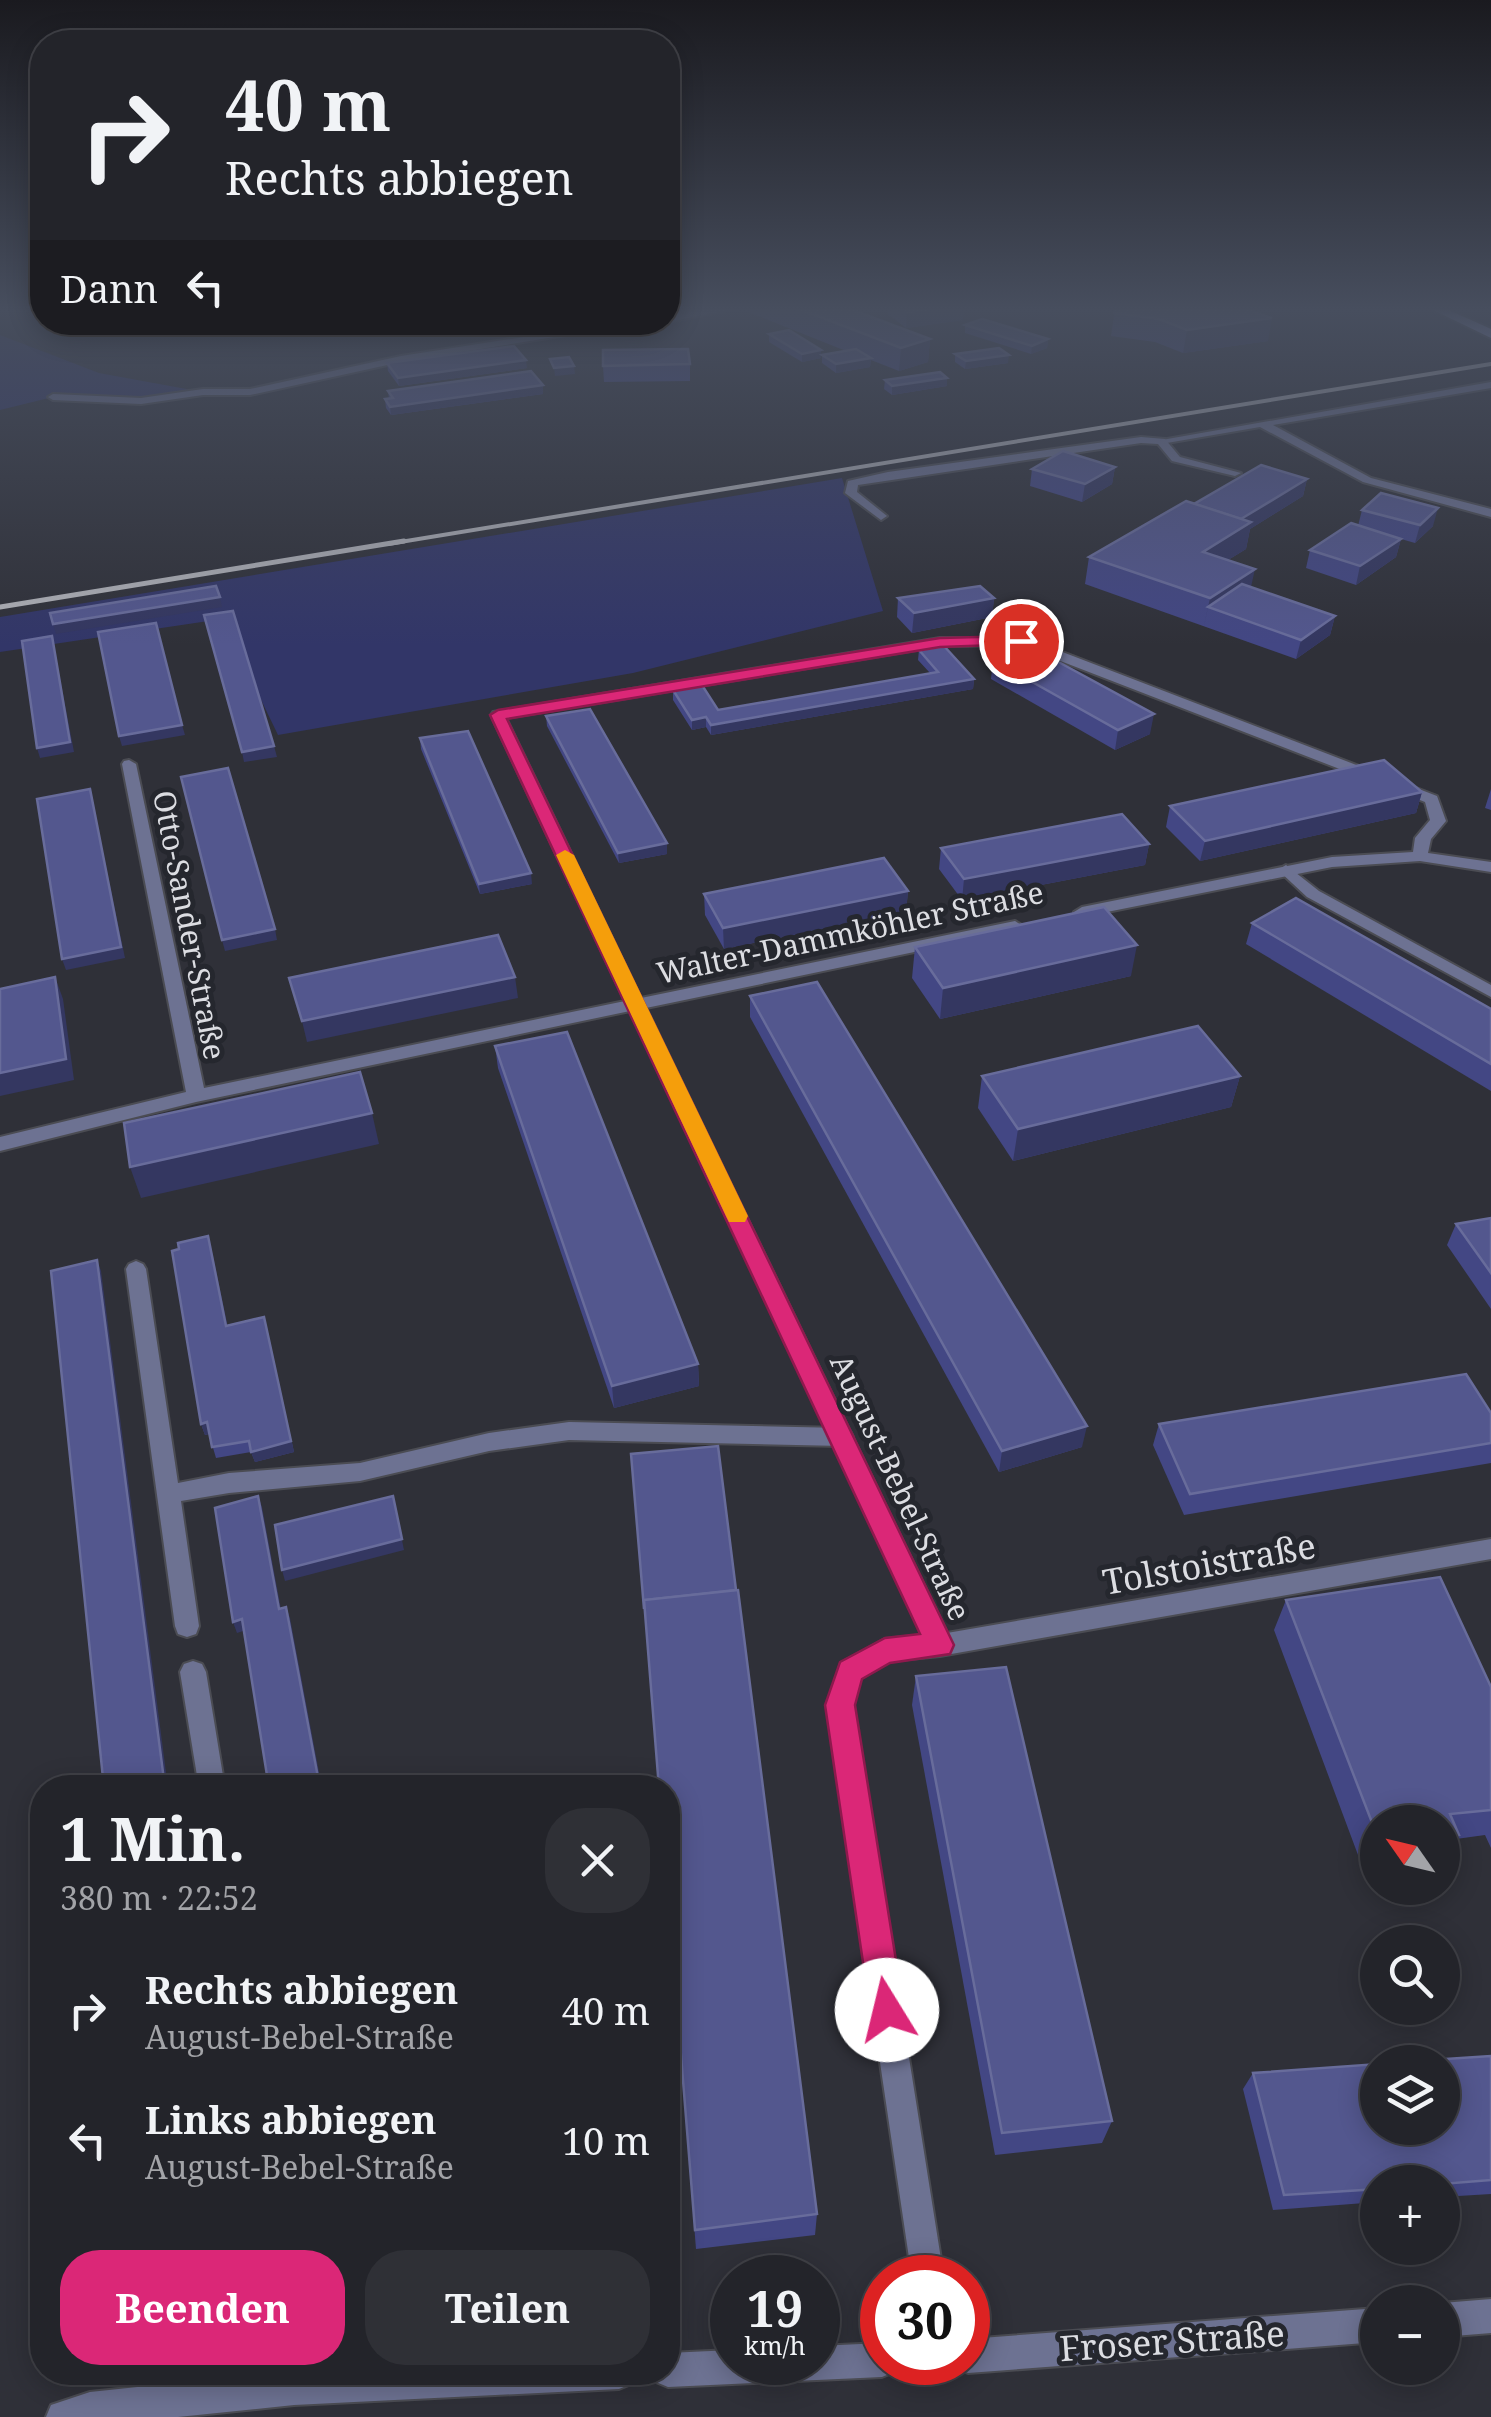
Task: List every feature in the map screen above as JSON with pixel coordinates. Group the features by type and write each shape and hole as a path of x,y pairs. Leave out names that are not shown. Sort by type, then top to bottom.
{"street":[{"path":"882,516 857,500 851,493 852,484 1056,451 1141,440 1162,442 1294,420"},
{"path":"1264,425 1367,480 1491,512"},
{"path":"1162,442 1176,458 1235,472"},
{"name":"August-Bebel-Straße","path":"924,2255 840,1705 850,1671 885,1650 940,1645 498,715 940,642 1021,641 1432,799 1438,821 1423,838 1420,856"},
{"name":"Otto-Sander-Straße","path":"129,764 196,1096"},
{"name":"Walter-Dammköhler Straße","path":"1056,918 1286,870 1364,858 1420,856 1491,867"},
{"path":"1286,870 1313,894 1491,992"},
{"name":"Walter-Dammköhler Straße","path":"0,1144 196,1096 1038,922"},
{"path":"136,1269 187,1626"},
{"path":"168,1494 229,1483 360,1472 490,1442 570,1431 842,1436"},
{"name":"Tolstoistraße","path":"940,1645 1491,1549"},
{"path":"192,1672 210,1775"},
{"path":"1460,2319 1491,2316"},
{"name":"Froser Straße","path":"990,2354 1360,2326"},
{"path":"680,2369 860,2361"},
{"path":"62,2417 90,2408 258,2385"}],"shaded area":[{"path":"842,478 883,611 633,673 278,735 222,619 0,652 0,617"}],"building":[{"path":"1063,451 1115,467 1085,484 1032,469"},
{"path":"1261,465 1307,479 1241,519 1194,504"},
{"path":"1381,493 1438,508 1420,525 1362,510"},
{"path":"1186,501 1251,522 1203,552 1255,569 1210,598 1089,557"},
{"path":"1351,523 1401,539 1360,566 1310,550"},
{"path":"1242,584 1335,616 1301,640 1208,607"},
{"path":"216,586 220,597 53,624 50,613"},
{"path":"980,586 994,598 914,613 898,598"},
{"path":"233,611 274,746 242,752 204,615"},
{"path":"156,623 182,725 119,736 98,632"},
{"path":"52,636 70,742 37,748 22,641"},
{"path":"944,646 974,679 711,725 706,717 692,720 673,690 702,685 718,710 938,672 919,650"},
{"path":"1029,646 1154,714 1118,730 993,660"},
{"path":"590,709 667,843 618,853 546,716"},
{"path":"468,731 531,873 479,884 420,738"},
{"path":"1384,760 1422,792 1205,841 1170,806"},
{"path":"228,768 275,929 222,940 181,777"},
{"path":"90,789 121,947 62,959 37,799"},
{"path":"1122,814 1149,844 964,879 941,848"},
{"path":"884,858 908,891 723,928 704,894"},
{"path":"1296,898 1491,1009 1491,1064 1252,923"},
{"path":"1104,907 1137,945 943,988 915,947"},
{"path":"498,935 515,977 302,1021 289,978"},
{"path":"55,977 66,1059 0,1073 0,989"},
{"path":"817,982 1087,1426 1002,1451 750,996"},
{"path":"1198,1026 1240,1076 1018,1129 982,1076"},
{"path":"567,1032 698,1364 612,1386 495,1046"},
{"path":"360,1072 372,1113 130,1167 124,1123"},
{"path":"1491,1218 1491,1273 1456,1224"},
{"path":"208,1236 226,1326 264,1317 291,1441 251,1452 249,1441 212,1447 207,1422 201,1424 172,1251 179,1249 178,1243"},
{"path":"97,1260 163,1775 103,1775 51,1271"},
{"path":"1466,1374 1491,1413 1491,1443 1190,1494 1159,1424"},
{"path":"718,1446 736,1590 644,1600 644,1609 631,1454"},
{"path":"258,1496 279,1609 286,1607 318,1775 267,1775 242,1619 233,1622 215,1508"},
{"path":"393,1496 402,1539 282,1570 275,1525"},
{"path":"1440,1577 1491,1687 1491,1810 1460,1813 1460,1805 1365,1805 1286,1600"},
{"path":"738,1590 817,2214 695,2230 680,2043 680,1775 658,1775 644,1600"},
{"path":"1006,1667 1112,2121 1002,2133 916,1676"},
{"path":"1491,2056 1491,2180 1460,2183 1460,2165 1360,2165 1360,2190 1284,2195 1253,2073 1360,2065 1360,2145 1460,2145 1460,2058"}],"railway":[{"path":"388,544 1149,420"},
{"path":"0,607 404,541"}],"slow traffic":[{"path":"565,855 737,1216"}],"route":[{"path":"887,2010 840,1705 850,1671 885,1650 940,1645 498,715 940,642 994,638 1021,641"}]}
